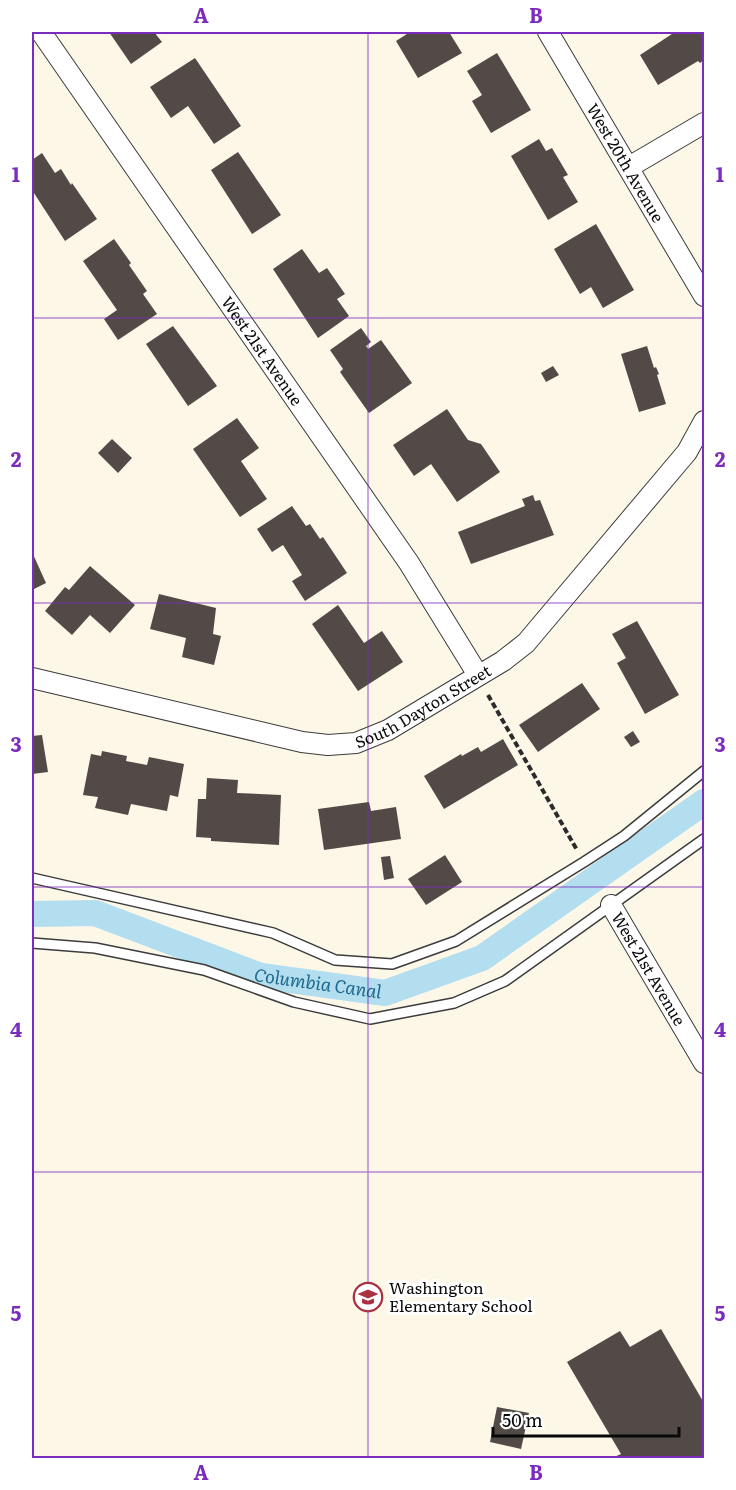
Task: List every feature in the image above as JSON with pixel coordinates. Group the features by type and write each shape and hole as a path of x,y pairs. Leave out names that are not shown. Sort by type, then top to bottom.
{"street":[{"name":"West 21st Avenue","path":"41,32 409,563 478,675"},
{"name":"West 20th Avenue","path":"548,32 704,294"},
{"path":"629,167 705,123"},
{"name":"South Dayton Street","path":"32,678 302,742 328,745 356,742 388,730 526,643 544,625 687,452 705,421"},
{"name":"West 21st Avenue","path":"611,905 705,1063"}],"lane":[{"path":"32,878 273,933 334,960 392,964 456,941 624,836 705,771"},
{"path":"32,943 95,948 204,970 294,1002 370,1019 454,1003 506,981 705,839"}],"path":[{"path":"478,675 584,862"}],"building":[{"path":"109,32 154,32 162,42 131,64"},
{"path":"410,32 449,32 462,53 418,78 396,41"},
{"path":"675,32 704,32 704,60 700,63 698,61 658,85 640,55"},
{"path":"497,53 531,110 491,133 472,101 482,95 467,71"},
{"path":"195,58 241,126 214,144 188,106 171,118 150,87"},
{"path":"539,139 546,151 552,148 568,175 563,177 578,202 548,220 511,156"},
{"path":"238,152 281,215 252,234 211,170"},
{"path":"42,153 55,173 61,169 97,219 65,241 32,190 32,160"},
{"path":"596,224 634,290 603,308 591,287 580,294 554,249"},
{"path":"114,239 131,263 129,265 147,291 143,294 157,314 118,340 104,319 117,310 83,261"},
{"path":"302,249 319,273 327,268 345,294 337,299 349,316 318,338 273,269"},
{"path":"173,326 217,386 188,406 146,344"},
{"path":"361,328 371,342 366,346 368,349 381,340 412,383 369,413 340,372 343,369 330,350"},
{"path":"647,346 654,368 656,367 659,374 657,375 666,404 639,412 621,354"},
{"path":"553,366 559,375 546,382 541,373"},
{"path":"447,409 468,440 481,444 500,472 457,502 431,464 414,476 393,445"},
{"path":"237,418 259,448 241,461 267,499 240,517 193,449"},
{"path":"112,439 132,458 118,473 98,453"},
{"path":"533,495 535,501 540,500 554,535 471,564 458,532 525,506 522,499"},
{"path":"292,506 306,526 310,524 320,539 323,537 347,573 305,601 292,581 302,575 283,545 272,552 257,529"},
{"path":"32,552 46,583 32,590"},
{"path":"90,566 135,605 110,633 90,615 72,635 45,611 65,587 69,590"},
{"path":"159,594 216,608 213,634 221,636 214,665 182,657 186,638 150,629"},
{"path":"338,605 364,643 382,631 403,662 358,691 312,624"},
{"path":"637,621 679,695 645,714 617,663 626,658 612,634"},
{"path":"582,683 600,709 538,752 519,725"},
{"path":"633,731 640,742 631,747 624,737"},
{"path":"42,735 48,772 32,774 32,736"},
{"path":"503,739 518,765 444,809 424,776 461,754 462,756 478,747 481,752"},
{"path":"102,751 127,756 126,761 147,765 149,757 184,764 178,797 170,795 167,811 131,804 128,815 95,808 98,797 83,795 91,754 101,756"},
{"path":"207,778 238,780 237,793 281,795 279,845 211,841 211,838 196,837 198,799 206,799"},
{"path":"369,802 371,811 396,807 401,839 324,850 318,809"},
{"path":"445,855 462,882 426,905 408,879"},
{"path":"390,856 394,878 384,880 381,857"},
{"path":"661,1329 704,1403 704,1458 612,1458 621,1454 567,1362 620,1331 630,1347"},
{"path":"497,1407 529,1413 521,1449 490,1442"}],"waterway":[{"name":"Columbia Canal","path":"32,914 95,913 261,976 385,993 482,958 704,802"}],"place":[{"name":"Washington Elementary School","path":"368,1297"}]}
